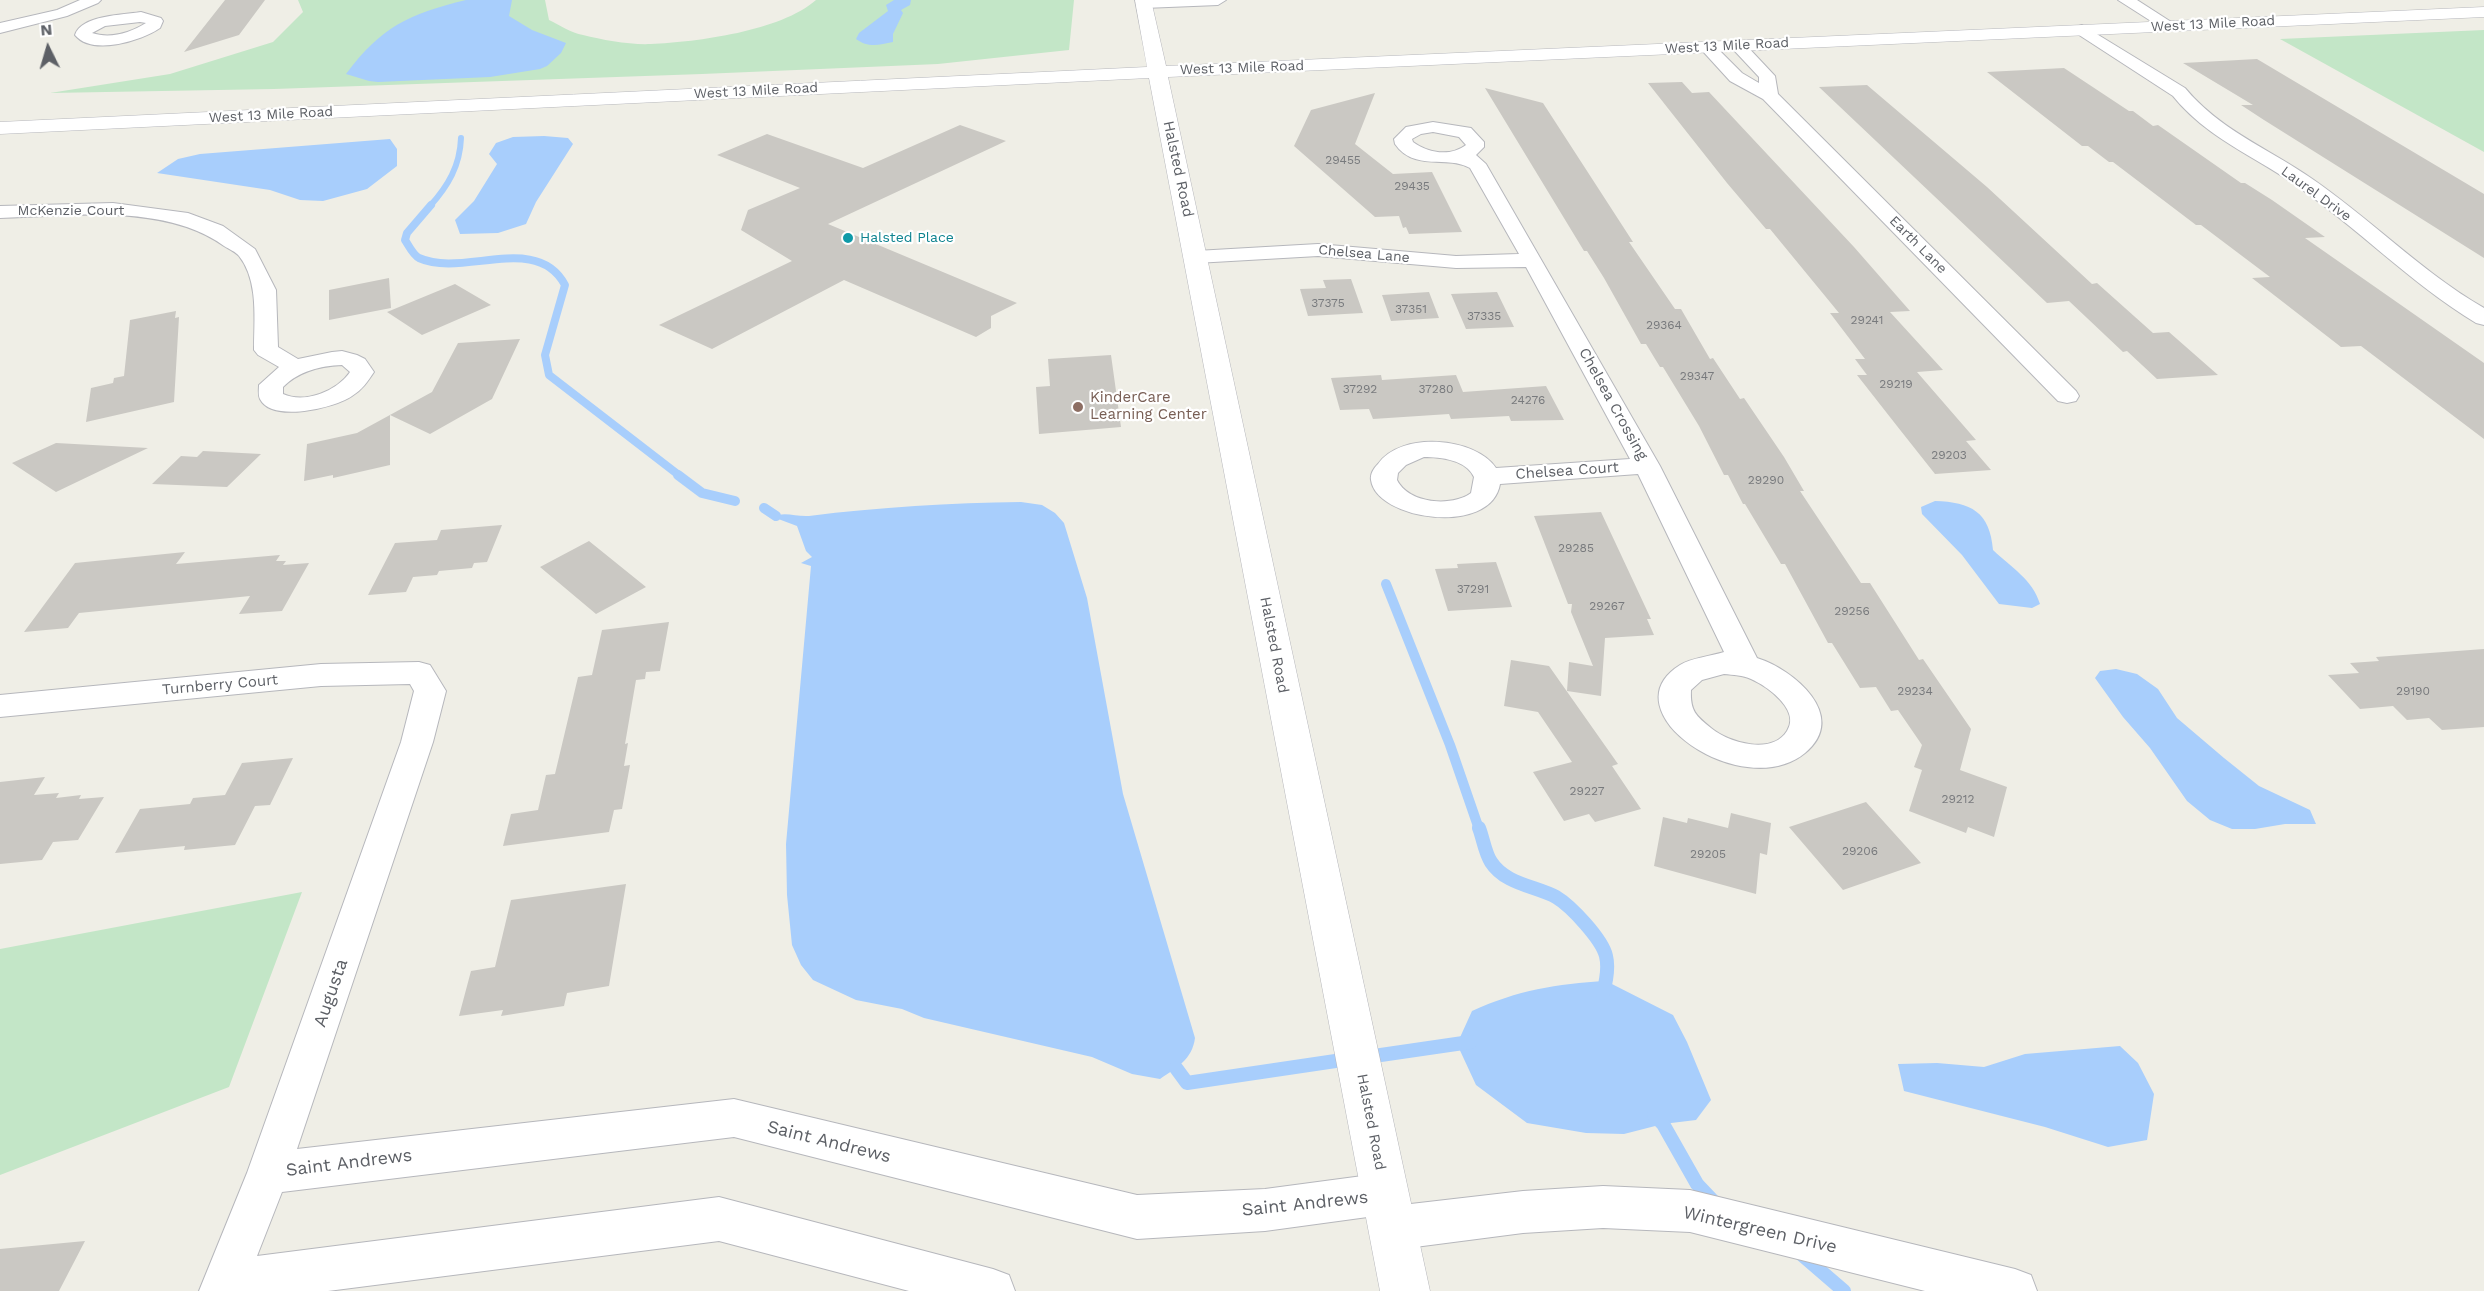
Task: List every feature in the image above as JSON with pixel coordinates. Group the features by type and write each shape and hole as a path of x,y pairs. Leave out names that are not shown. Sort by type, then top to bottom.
{"street":[{"path":"0,28 62,13 93,0"},
{"path":"1143,1 1218,0"},
{"path":"2126,0 2170,27"},
{"name":"Halsted Road","path":"1143,1 1406,1291"},
{"name":"West 13 Mile Road","path":"0,128 1157,72 2055,32 2083,44 2170,27 2484,12"},
{"path":"62,13 101,22"},
{"name":"Laurel Drive","path":"2083,44 2146,72 2179,93 2186,103 2218,130 2300,180 2403,262 2484,318"},
{"name":"Laurel Drive","path":"2083,44 2146,72"},
{"name":"Earth Lane","path":"1738,46 1767,75 1769,94"},
{"name":"Earth Lane","path":"1707,47 1736,77 1769,94 2067,396"},
{"name":"Chelsea Crossing","path":"1462,155 1477,164 1533,260 1647,466 1745,665"},
{"name":"McKenzie Court","path":"3,215 113,209 181,217 216,230 248,253 265,290 266,351 296,367"},
{"name":"Chelsea Lane","path":"1196,257 1318,250 1456,262 1533,260"},
{"name":"Chelsea Court","path":"1487,477 1647,466"},
{"name":"Turnberry Court","path":"0,706 321,675 419,673 430,690"},
{"name":"Augusta","path":"223,1287 268,1173 417,742 430,690"},
{"name":"Saint Andrews","path":"268,1173 734,1118 1137,1218 1265,1210 1389,1211"},
{"name":"Wintergreen Drive","path":"1389,1211 1523,1212 1603,1207 1690,1211 2015,1291"},
{"path":"223,1287 719,1220 993,1291"}],"green space":[{"path":"298,0 545,0 549,20 570,31 608,40 643,44 691,41 738,33 782,20 801,11 816,0 1074,0 1069,50 938,64 274,89 50,93 170,74 273,42 303,12"},
{"path":"2484,30 2484,152 2280,39"},
{"path":"302,892 229,1087 0,1175 0,949"}],"water":[{"path":"466,0 512,0 509,16 532,30 566,43 561,53 547,66 490,77 378,82 346,74 372,44 398,24 428,11"},
{"path":"894,0 911,0 910,5 901,10 903,13 893,34 893,42 869,45 856,39 859,33 888,11 886,5"},
{"path":"513,137 568,138 573,144 536,202 526,224 498,233 460,234 455,220 474,201 497,164 489,154 496,143"},
{"path":"390,139 397,149 397,166 367,189 323,201 300,200 270,190 157,173 178,159 200,154"},
{"path":"1935,501 1968,507 1983,518 1988,526 1993,550 2027,581 2037,595 2040,604 2032,608 1999,604 1962,555 1922,514 1921,507"},
{"path":"1021,502 1042,505 1055,513 1064,523 1087,598 1123,794 1195,1038 1187,1057 1178,1067 1160,1079 1132,1074 1092,1057 924,1018 902,1009 856,1000 813,980 801,965 792,945 787,895 786,844 811,566 801,563 812,557 806,551 797,526 773,517 781,514 809,516 915,506"},
{"path":"2116,669 2137,674 2158,689 2177,718 2259,786 2310,810 2316,824 2285,824 2255,829 2232,829 2210,820 2187,801 2150,748 2123,717 2095,678 2100,671"},
{"path":"1606,981 1673,1015 1711,1100 1696,1120 1663,1124 1624,1134 1586,1133 1527,1123 1476,1085 1457,1044 1472,1011 1505,998 1538,989"},
{"path":"2120,1046 2138,1063 2154,1094 2147,1140 2108,1147 2045,1127 1904,1091 1898,1064 1937,1063 1984,1067 2025,1054"}],"building":[{"path":"225,0 265,0 239,35 184,52"},
{"path":"2257,59 2484,194 2484,258 2264,120 2241,105 2253,105 2183,63"},
{"path":"2064,68 2153,126 2158,125 2241,183 2245,183 2272,200 2325,237 2305,238 2484,363 2484,439 2361,346 2341,347 2252,278 2270,277 2113,162 2109,162 2088,146 2082,146 1987,72"},
{"path":"1682,82 1692,93 1709,92 1854,247 1910,311 1890,312 1943,370 1917,372 1976,440 1966,441 1991,470 1935,474 1857,375 1867,375 1855,359 1865,359 1830,313 1839,313 1770,229 1766,229 1727,183 1648,83"},
{"path":"1867,85 1987,187 2092,284 2097,283 2153,333 2169,332 2218,375 2157,379 2127,351 2123,352 2069,301 2047,303 1819,87"},
{"path":"1485,88 1543,103 1633,242 1629,242 1675,309 1681,309 1710,359 1713,358 1740,399 1744,398 1784,457 1804,491 1800,491 1861,583 1870,583 1919,660 1923,659 1971,729 1960,770 2007,787 1994,837 1968,827 1966,833 1909,811 1922,770 1914,767 1922,745 1898,710 1891,711 1876,687 1860,688 1832,643 1828,643 1785,564 1781,564 1743,504 1728,475 1724,475 1699,426 1663,367 1660,367 1646,344 1641,344 1604,278 1587,251 1584,251"},
{"path":"1375,93 1355,144 1393,174 1432,172 1462,232 1409,234 1406,227 1403,228 1399,216 1375,217 1294,146 1311,110"},
{"name":"Halsted Place","path":"960,125 1006,141 828,224 1017,303 991,316 991,328 976,337 844,280 712,349 659,325 792,261 741,230 748,210 800,188 717,155 767,134 863,168"},
{"path":"389,278 391,308 329,320 329,290"},
{"path":"1351,279 1363,313 1308,316 1300,289 1326,288 1323,280"},
{"path":"455,284 491,305 422,335 387,312"},
{"path":"1429,292 1439,318 1391,321 1382,295"},
{"path":"1497,292 1514,327 1466,329 1451,294"},
{"path":"176,311 175,318 179,317 174,402 86,422 91,388 113,383 114,378 124,376 130,320"},
{"path":"520,339 492,399 430,434 390,415 390,465 333,478 333,475 304,481 307,444 357,433 432,392 458,343"},
{"name":"KinderCare Learning Center","path":"1111,355 1121,427 1039,434 1036,387 1050,386 1048,359"},
{"path":"1381,375 1382,380 1456,375 1463,392 1546,386 1564,420 1511,421 1509,416 1451,419 1449,414 1373,419 1369,409 1340,410 1331,378"},
{"path":"56,443 148,448 56,492 12,463"},
{"path":"203,451 261,454 227,487 152,484 181,456 197,457"},
{"path":"1601,512 1651,619 1647,619 1654,635 1605,638 1601,696 1567,691 1569,662 1593,666 1571,612 1572,604 1568,604 1534,516"},
{"path":"502,525 487,562 474,563 472,568 439,571 437,575 413,577 406,592 368,595 395,543 437,540 441,530"},
{"path":"589,541 646,587 596,614 540,567"},
{"path":"185,552 176,564 280,555 276,561 286,561 283,565 309,563 282,611 239,614 250,596 79,613 68,628 24,632 75,563"},
{"path":"1496,562 1512,607 1448,611 1435,569 1458,568 1457,564"},
{"path":"669,622 660,671 646,672 645,679 636,680 625,744 628,743 624,766 630,765 622,809 614,810 609,832 503,846 511,814 538,810 546,775 555,774 578,677 592,675 602,630"},
{"path":"2484,649 2484,727 2442,730 2429,718 2407,720 2393,706 2360,709 2328,675 2359,673 2350,663 2379,661 2376,657"},
{"path":"1511,660 1549,666 1618,764 1612,766 1641,809 1595,822 1589,814 1564,821 1533,772 1572,762 1538,712 1504,706"},
{"path":"293,758 270,805 255,806 235,845 184,850 185,846 115,853 140,809 190,804 193,798 225,795 242,763"},
{"path":"45,777 34,795 59,793 56,798 81,795 79,799 104,797 78,840 53,842 42,860 0,864 0,782"},
{"path":"1866,802 1921,863 1843,890 1789,827"},
{"path":"1731,813 1771,823 1767,855 1760,853 1756,894 1654,866 1663,817 1687,823 1688,818 1728,828"},
{"path":"626,884 609,986 567,993 564,1006 501,1016 503,1010 459,1016 471,971 495,967 511,900"},
{"path":"85,1241 59,1291 0,1291 0,1249"}],"waterway":[{"path":"430,206 452,175 458,158 461,138"},
{"path":"431,205 407,233 405,240 419,258 437,263 518,258 537,261 552,269 565,285 545,355 549,375 680,476"},
{"path":"678,475 702,493 735,501"},
{"path":"764,508 776,516"},
{"path":"1386,584 1450,745 1479,829"},
{"path":"1479,828 1487,854 1497,869 1512,880 1548,893 1562,901 1599,941 1607,961 1603,993"},
{"path":"1367,1057 1470,1042"},
{"path":"1176,1068 1187,1083 1349,1059"},
{"path":"1654,1115 1663,1124 1697,1184 1715,1203"},
{"path":"1801,1254 1844,1291"}],"place":[{"name":"Halsted Place","path":"848,238"},
{"name":"KinderCare Learning Center","path":"1078,407"}]}
